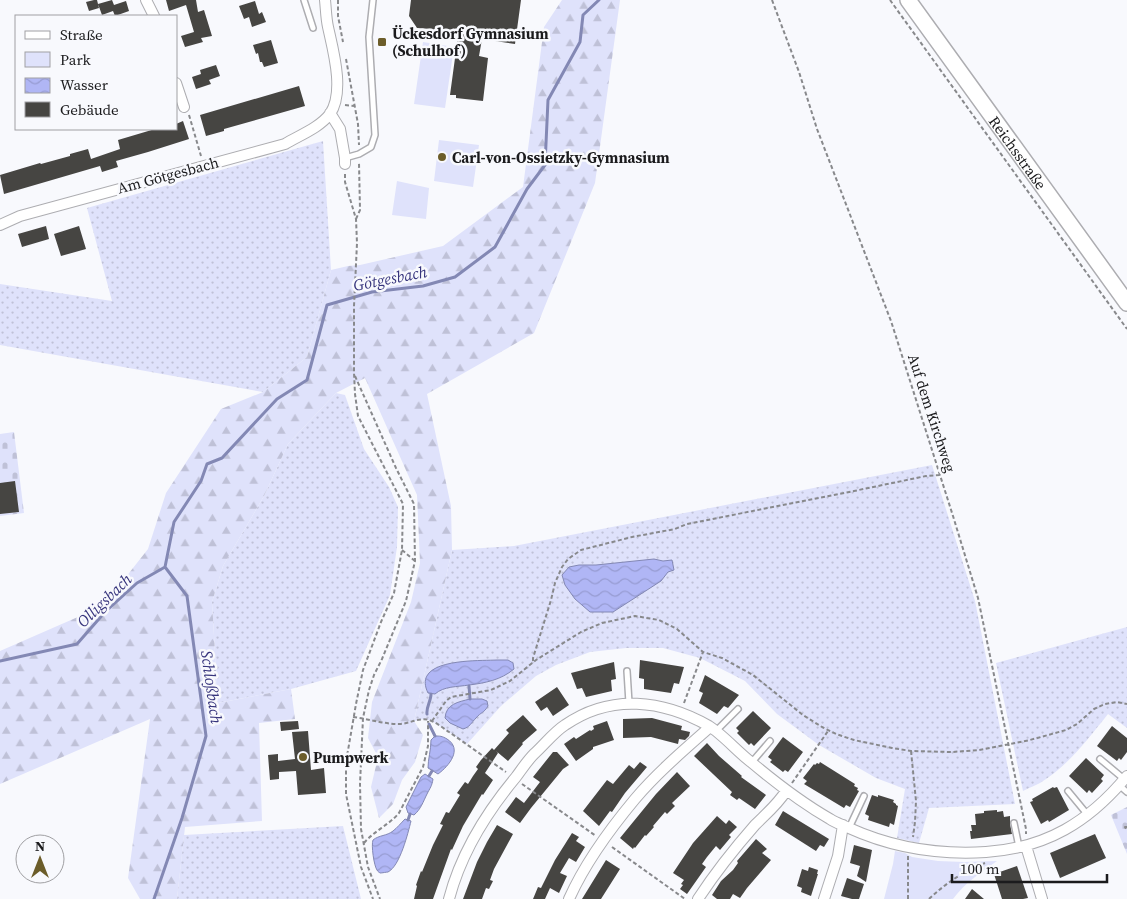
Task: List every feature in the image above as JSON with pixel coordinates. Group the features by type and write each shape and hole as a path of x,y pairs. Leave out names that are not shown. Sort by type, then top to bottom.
{"main road":[{"name":"Reichsstraße","path":"908,0 1127,303"}],"street":[{"path":"146,0 154,15"},
{"path":"325,0 328,25 336,58 337,78 334,104 330,113 340,129 345,161"},
{"path":"178,89 184,107"},
{"name":"Am Götgesbach","path":"0,225 20,216 285,144 318,125 330,113"},
{"path":"449,899 452,886 477,829 528,760 564,725 591,710 617,704 656,706 680,712 712,729 786,791 832,820 869,837 910,848 949,852 992,851 1022,847 1051,837 1076,823 1124,783"},
{"path":"570,899 602,844 636,798 667,766 712,729"},
{"path":"698,899 713,875 734,849 781,800 786,791"},
{"path":"824,899 846,827"},
{"path":"1022,847 1042,899"}],"lane":[{"path":"304,0 313,28"},
{"path":"345,161 371,147 375,135 369,37 373,0"},
{"path":"627,671 629,704"},
{"path":"712,729 738,709"},
{"path":"752,763 770,741"},
{"path":"1100,759 1124,783"},
{"path":"1068,791 1087,814"},
{"path":"846,827 864,796"},
{"path":"1014,823 1022,847"}],"path":[{"path":"338,0 338,16 343,42"},
{"name":"Auf dem Kirchweg","path":"772,0 799,72 817,129 891,321 978,598 1026,829 1022,847"},
{"path":"890,0 1127,329"},
{"path":"345,51 358,124 359,154"},
{"path":"184,107 188,112 204,165"},
{"path":"356,219 360,210 359,162 345,161 345,182 356,219 354,394 358,416 403,504 402,550 394,593 363,670 346,762 346,794 361,867 373,899"},
{"path":"354,373 414,504 415,561 406,601 374,675 363,718 360,784 361,829 368,867 380,899"},
{"path":"533,662 555,582 568,559 581,550 686,524 926,476 940,475"},
{"path":"402,550 415,561"},
{"path":"364,843 399,813 423,767 428,746 428,725 430,720 446,701 451,697 491,690 510,681 533,662 581,632 602,622 635,616 659,620 677,629 703,652 722,658 752,675 803,715 829,731 870,744 911,751 952,752 979,750 1030,740 1066,730 1077,724 1094,709 1104,704 1117,702 1127,704"},
{"path":"680,712 703,652"},
{"path":"353,717 376,722 400,724 430,720 476,750"},
{"path":"786,791 829,731"},
{"path":"908,899 908,857 915,822 916,801 911,751"},
{"path":"555,807 563,813"},
{"path":"1127,827 1127,831"},
{"path":"929,899 953,879 990,861 992,851"},
{"path":"644,870 685,899"}],"green space":[{"path":"562,0 620,0 595,183 534,333 427,394 451,506 452,550 414,721 423,735 415,762 402,780 393,804 379,818 371,787 378,757 368,738 372,702 411,602 420,563 417,495 365,378 336,393 288,444 264,496 223,566 212,602 218,703 291,689 295,719 259,723 262,821 185,827 177,899 140,899 128,878 150,719 0,784 0,651 103,606 148,549 166,493 221,409 263,392 307,357 331,270 443,246 523,187 544,27"},
{"path":"423,42 454,47 445,108 414,104"},
{"path":"439,140 479,145 473,187 434,181"},
{"path":"323,141 331,270 307,357 263,392 0,345 0,284 112,301 87,208"},
{"path":"397,181 429,188 426,219 392,215"},
{"path":"336,393 345,395 364,449 389,487 398,507 397,547 390,595 356,671 291,689 218,703 212,602 223,566 264,496 288,444"},
{"path":"14,432 24,513 0,516 0,434"},
{"path":"932,465 975,601 1015,804 929,808 919,843 897,838 905,789 876,778 819,745 777,714 745,681 700,658 663,648 626,648 590,652 556,665 536,676 501,706 467,744 432,721 424,719 414,721 452,550 514,546"},
{"path":"1127,627 1127,728 1108,714 1060,769 1040,783 1023,791 996,663"},
{"path":"1127,807 1127,854 1111,815"},
{"path":"343,826 361,899 177,899 184,835"},
{"path":"895,851 912,857 938,861 997,861 968,883 953,899 884,899"}],"water":[{"path":"654,559 672,560 674,570 668,572 661,581 613,612 590,612 575,599 565,585 562,575 569,567 579,565"},
{"path":"508,660 513,663 514,669 504,676 493,680 447,688 435,694 428,693 425,682 429,673 437,667 462,662"},
{"path":"470,699 482,699 487,701 488,706 469,726 463,729 450,723 445,718 450,707"},
{"path":"435,736 447,739 454,748 453,757 450,762 438,774 428,768 431,740"},
{"path":"425,774 433,779 431,787 416,813 414,815 408,813 406,807 421,777"},
{"path":"405,819 411,821 400,856 392,869 388,872 380,873 376,868 374,860 373,840 391,833"}],"building":[{"path":"97,0 99,8 89,11 86,2"},
{"path":"112,0 114,5 126,1 129,11 115,15 113,11 102,15 98,4"},
{"path":"166,0 196,0 198,12 204,10 212,36 201,38 203,42 185,47 181,36 194,32 186,5 169,11"},
{"path":"411,0 521,0 515,44 482,39 479,56 488,58 483,101 456,98 456,95 450,95 458,36 431,33 432,29 417,28 409,16"},
{"path":"255,1 259,14 262,12 266,22 252,27 249,17 244,19 239,6"},
{"path":"271,40 278,63 264,67 253,45"},
{"path":"216,65 220,76 209,80 211,84 196,89 192,77 201,74 200,70"},
{"path":"299,86 305,106 206,136 200,115"},
{"path":"183,121 189,139 116,161 118,167 102,172 100,166 4,194 0,175 70,156 70,154 88,149 91,159 120,149 118,140 152,130 178,130 178,123"},
{"path":"46,226 49,239 22,247 18,234"},
{"path":"79,226 86,249 61,256 54,234"},
{"path":"15,481 19,512 0,514 0,483"},
{"path":"640,660 684,667 679,684 674,683 671,693 644,689 644,679 639,678"},
{"path":"614,662 616,679 611,680 612,691 586,697 582,688 577,689 571,673"},
{"path":"705,675 739,695 728,708 724,706 717,714 699,703 703,693 699,691"},
{"path":"557,687 569,705 553,716 547,707 541,711 535,702"},
{"path":"753,711 771,728 754,746 751,743 749,745 737,733 739,731 736,728"},
{"path":"523,715 537,730 522,743 508,761 496,751 498,753 485,773 493,780 482,794 451,849 433,899 414,899 421,871 443,825 440,824 446,812 449,813 460,795 457,793 465,782 468,784 478,769 476,767 481,760 492,748 494,750 509,733 506,730"},
{"path":"652,718 682,726 681,730 690,732 689,736 685,740 679,739 678,744 651,737 623,738 623,719"},
{"path":"298,721 299,729 281,731 280,722"},
{"path":"607,721 614,740 593,747 593,749 576,761 564,744 574,737 576,739 591,731 594,729 593,726"},
{"path":"1112,726 1127,738 1127,752 1121,760 1119,758 1117,761 1097,746"},
{"name":"Pumpwerk","path":"308,731 311,770 324,768 326,793 298,795 296,771 279,772 279,779 270,780 268,755 278,754 278,761 295,759 292,732"},
{"path":"783,737 803,752 788,772 785,770 783,772 770,762 772,760 768,757"},
{"path":"707,743 741,777 766,795 755,809 739,798 737,800 730,795 732,792 694,756"},
{"path":"553,752 557,752 569,765 563,769 520,823 505,812 516,797 524,803 540,782 533,777"},
{"path":"1086,758 1104,775 1101,779 1103,781 1092,793 1089,790 1087,793 1069,776"},
{"path":"640,762 647,767 599,826 583,811 607,780 613,784 629,765 634,769"},
{"path":"820,762 855,784 854,786 858,788 857,790 859,791 850,807 846,805 844,808 804,784 807,781 803,778 814,764 819,764"},
{"path":"677,772 690,786 672,803 675,806 667,814 665,812 633,849 620,838 656,794"},
{"path":"1053,787 1057,787 1069,810 1049,822 1048,820 1041,824 1030,802"},
{"path":"872,795 894,800 893,802 898,806 894,825 890,823 889,827 868,820 869,816 865,814"},
{"path":"997,810 997,812 1003,811 1004,817 1010,816 1012,834 971,839 971,825 976,825 975,814"},
{"path":"783,811 829,839 824,847 820,845 816,851 775,825"},
{"path":"717,816 726,824 729,820 737,827 729,835 731,837 720,850 716,846 707,857 702,864 706,867 687,894 680,889 684,880 673,873 693,843"},
{"path":"497,825 513,834 494,869 490,880 493,881 489,889 486,888 482,899 463,899 477,862"},
{"path":"572,833 579,837 576,841 585,847 576,862 569,858 560,873 567,876 559,893 550,888 545,899 533,899 538,887 541,888 555,860"},
{"path":"1095,834 1106,858 1060,878 1050,853"},
{"path":"756,839 767,849 762,853 771,860 740,898 733,894 730,899 717,899 712,895 721,881 733,870 738,863 737,861"},
{"path":"854,845 872,850 866,882 857,876 860,866 850,863"},
{"path":"606,860 620,869 601,899 582,899"},
{"path":"1017,866 1028,898 1002,899 994,874"},
{"path":"809,867 818,870 811,896 801,892 802,888 797,886 802,869 808,871"},
{"path":"847,878 864,884 859,899 841,896"},
{"path":"972,889 984,899 965,899"}],"waterway":[{"name":"Götgesbach","path":"165,567 174,522 201,481 207,464 222,458 277,399 307,380 327,305 372,292 423,286 455,277 495,247 527,189 545,165 548,100 580,42 583,15 599,0"},
{"name":"Olligsbach","path":"0,661 77,644 105,612 137,583 165,567"},
{"name":"Schloßbach","path":"154,899 182,818 206,736 187,596 165,567"},
{"path":"469,686 470,699"},
{"path":"427,714 431,694"},
{"path":"429,724 435,736"},
{"path":"429,776 432,771"},
{"path":"408,820 410,814"}],"place":[{"name":"Ückesdorf Gymnasium (Schulhof)","path":"382,42"},
{"name":"Carl-von-Ossietzky-Gymnasium","path":"442,157"},
{"name":"Pumpwerk","path":"303,757"}]}
